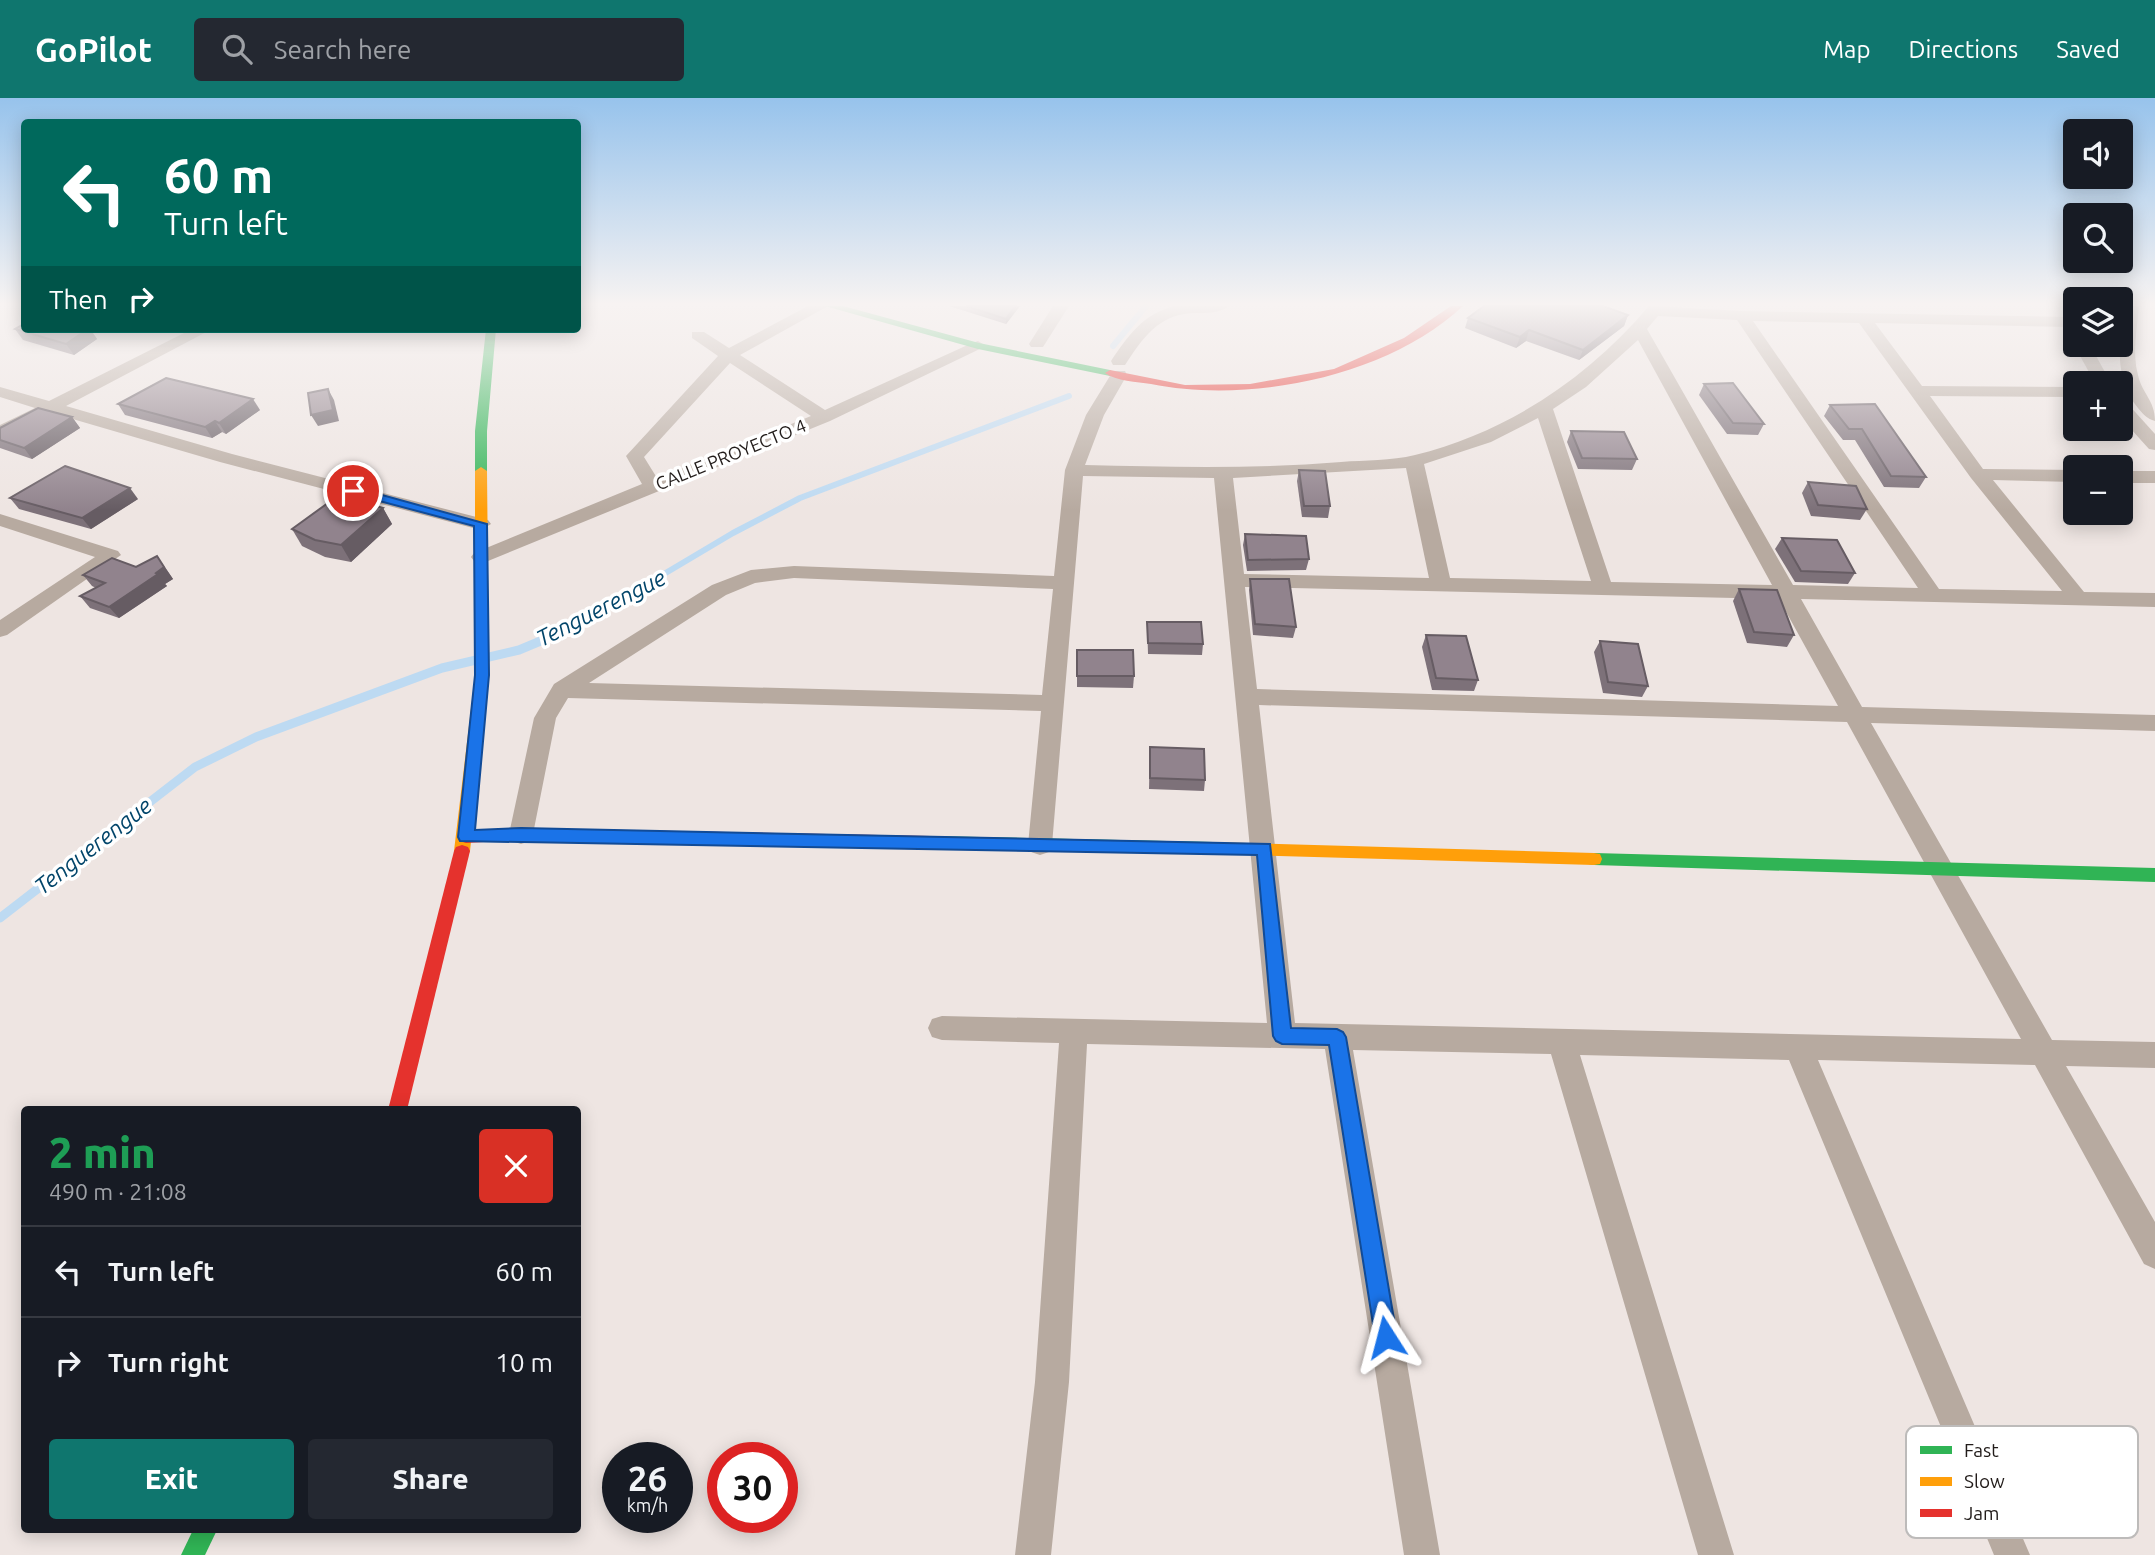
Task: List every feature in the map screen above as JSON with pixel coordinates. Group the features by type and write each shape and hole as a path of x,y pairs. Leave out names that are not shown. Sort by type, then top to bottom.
{"main road":[{"path":"398,1106 466,837 482,675 481,430 487,374"},
{"path":"1139,374 1185,388 1250,387 1325,374"},
{"path":"466,837 521,834 1264,849 2155,876"},
{"path":"193,1555 204,1533"}],"street":[{"path":"0,432 113,374"},
{"path":"653,486 635,456 711,374"},
{"path":"757,374 824,417"},
{"name":"CALLE PROYECTO 4","path":"481,557 824,417 917,374"},
{"path":"1040,845 1074,470 1095,415 1116,374"},
{"path":"1074,470 1223,473 1310,471 1414,461 1486,438 1544,409 1591,374"},
{"path":"1674,374 1785,592 2155,1253"},
{"path":"1782,374 1933,595"},
{"path":"1903,374 1978,474 2078,598"},
{"path":"2126,374 2139,401 2155,416"},
{"path":"1915,391 2063,392"},
{"path":"0,392 226,458 481,524"},
{"path":"1544,409 1603,588"},
{"path":"2133,420 2155,445"},
{"path":"1414,461 1441,585"},
{"path":"1223,473 1282,1036"},
{"path":"1978,474 2063,476"},
{"path":"2133,477 2155,477"},
{"path":"0,520 111,555 0,630"},
{"path":"521,834 545,718 562,690 719,590 751,577 794,572 1062,583"},
{"path":"1235,580 2155,600"},
{"path":"562,690 1052,703"},
{"path":"1247,697 2155,723"},
{"path":"942,1028 2155,1055"},
{"path":"1033,1555 1052,1382 1074,1031"},
{"path":"1337,1037 1422,1555"},
{"path":"1562,1042 1716,1555"},
{"path":"1798,1047 1958,1426"},
{"path":"2005,1538 2012,1555"}],"building":[{"path":"166,378 253,399 219,423 215,421 205,427 118,404"},
{"path":"1733,383 1764,424 1733,423 1704,384"},
{"path":"328,389 333,410 311,415 308,393"},
{"path":"1875,404 1926,477 1891,476 1862,429 1849,429 1830,405"},
{"path":"38,408 72,417 24,448 0,440 0,428"},
{"path":"1571,431 1624,432 1637,459 1582,458"},
{"path":"65,466 130,488 82,518 10,498"},
{"path":"1299,470 1325,471 1330,506 1304,506"},
{"path":"1808,482 1856,486 1867,509 1818,505"},
{"path":"339,495 383,508 341,545 315,540 292,529"},
{"path":"1245,534 1306,536 1309,559 1248,560"},
{"path":"1782,538 1837,540 1855,573 1801,571"},
{"path":"157,556 164,567 156,573 158,574 109,607 80,596 105,583 83,575 112,558 136,567"},
{"path":"1250,579 1289,579 1296,627 1255,624"},
{"path":"1739,589 1777,590 1794,635 1754,632"},
{"path":"1147,622 1201,622 1203,644 1148,643"},
{"path":"1426,635 1466,636 1478,680 1436,678"},
{"path":"1600,641 1638,644 1648,686 1608,682"},
{"path":"1077,650 1133,650 1134,676 1077,676"},
{"path":"1150,747 1204,749 1205,780 1150,778"}],"waterway":[{"name":"Tenguerengue","path":"600,612 733,533 800,498 1069,396"},
{"name":"Tenguerengue","path":"0,918 195,767 256,737 442,668 519,650 574,627 603,610"}],"traffic: fast":[{"path":"481,471 481,431 487,374"},
{"path":"930,842 1213,848"},
{"path":"1594,859 2155,875"},
{"path":"193,1555 204,1533"}],"traffic: slow":[{"path":"462,851 482,675 481,471"},
{"path":"1213,848 1594,859"}],"traffic: jam":[{"path":"1115,374 1185,388 1250,387 1325,374"},
{"path":"466,837 521,834 930,842"},
{"path":"398,1106 462,851"}],"route":[{"path":"353,491 481,524 482,675 466,837 521,834 1264,849 1282,1036 1337,1037 1386,1337"}]}
